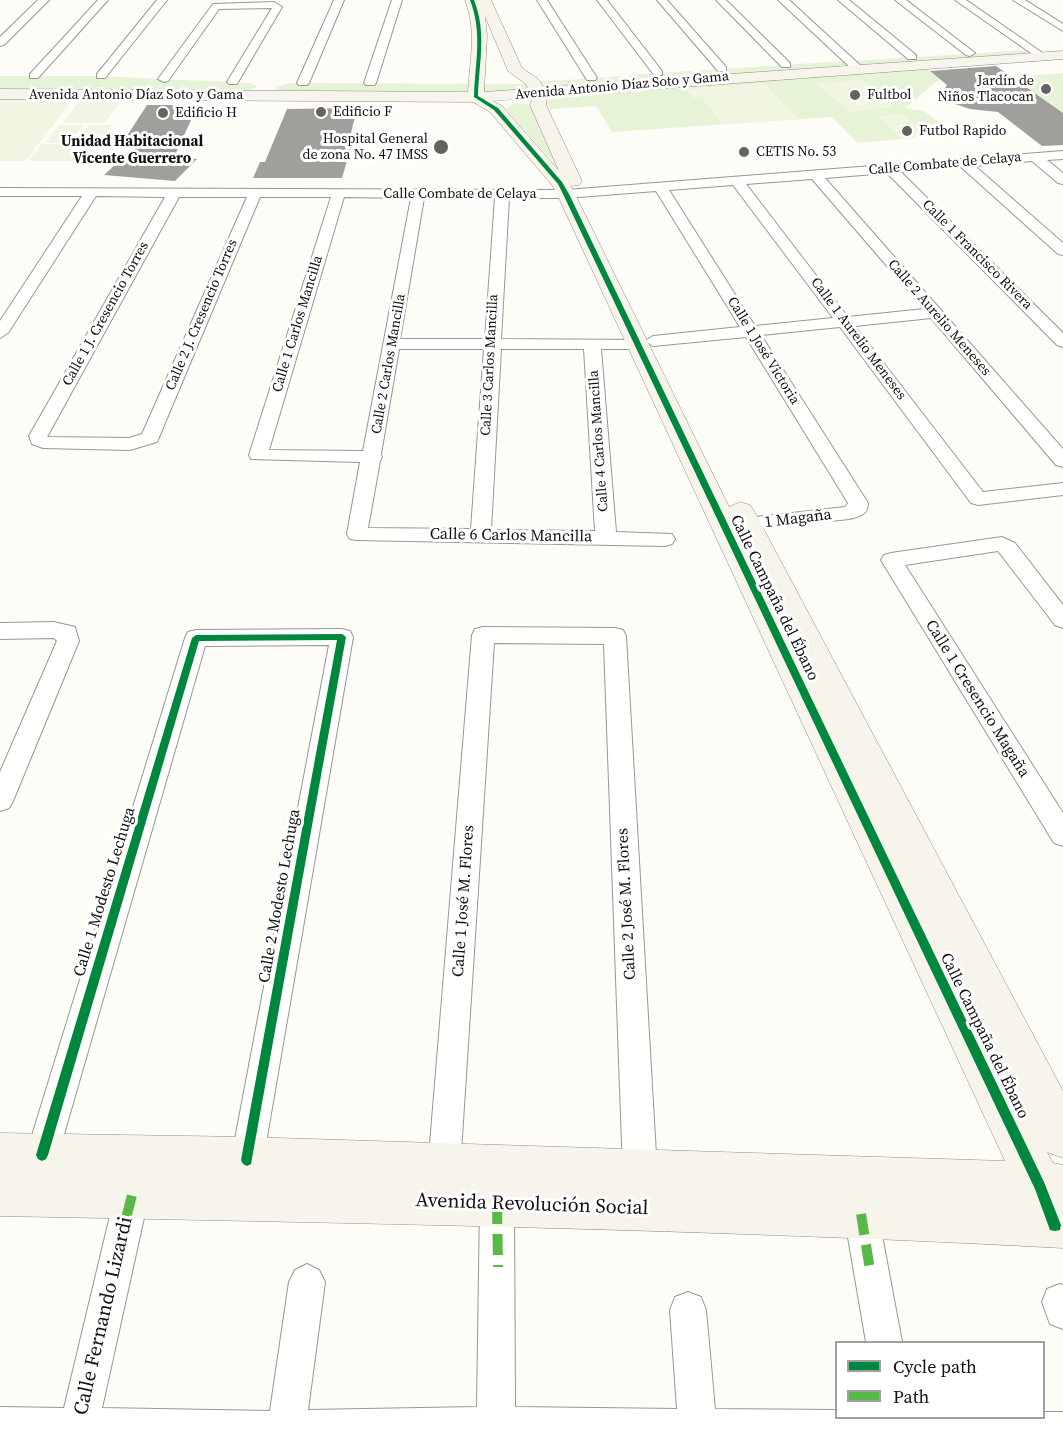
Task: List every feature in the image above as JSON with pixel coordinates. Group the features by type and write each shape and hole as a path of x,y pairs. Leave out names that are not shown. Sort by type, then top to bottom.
{"street":[{"path":"0,43 44,0"},
{"path":"28,76 103,0"},
{"path":"96,76 162,0"},
{"path":"303,82 339,0"},
{"path":"370,83 397,0"},
{"path":"472,0 480,26 477,85 506,74"},
{"path":"483,0 506,74 537,94"},
{"path":"542,0 591,78"},
{"path":"602,0 658,73"},
{"path":"662,0 722,69"},
{"path":"722,0 786,65"},
{"path":"783,0 853,64"},
{"path":"843,0 912,57"},
{"path":"900,0 970,53"},
{"path":"960,0 1037,53"},
{"path":"1018,0 1063,28"},
{"path":"164,79 219,5 274,5 276,7 233,82"},
{"name":"Avenida Antonio Díaz Soto y Gama","path":"143,78 233,82 264,89 303,82 477,85 537,94 629,81 1037,53 1063,47"},
{"name":"Avenida Antonio Díaz Soto y Gama","path":"537,94 591,78 629,81 658,73 786,65 853,64 970,53 1063,55"},
{"name":"Avenida Antonio Díaz Soto y Gama","path":"28,76 57,76"},
{"name":"Avenida Antonio Díaz Soto y Gama","path":"96,76 122,77"},
{"name":"Avenida Antonio Díaz Soto y Gama","path":"0,94 477,85"},
{"name":"Calle Campaña del Ébano","path":"477,85 560,183 572,194"},
{"path":"496,109 501,105 517,102 537,94"},
{"name":"Calle Campaña del Ébano","path":"537,94 572,194 688,430 1013,1130 1055,1206"},
{"name":"Calle Combate de Celaya","path":"6,192 572,194 1063,155"},
{"path":"1035,157 1063,180"},
{"path":"964,163 1063,251"},
{"name":"Calle 1 Francisco Rivera","path":"891,169 1063,342"},
{"name":"Calle 2 Aurelio Meneses","path":"815,174 1063,461"},
{"name":"Calle 1 Aurelio Meneses","path":"736,181 978,499 1063,489"},
{"name":"Calle 1 José Victoria","path":"660,187 858,503 858,509 849,513"},
{"path":"0,206 6,192"},
{"path":"0,333 91,193"},
{"name":"Calle 1 J. Cresencio Torres","path":"38,436 174,193"},
{"name":"Calle 2 J. Cresencio Torres","path":"38,436 39,440 51,443 137,444 150,438 255,193"},
{"name":"Calle 1 Carlos Mancilla","path":"339,193 258,455 373,457"},
{"name":"Calle 2 Carlos Mancilla","path":"357,534 373,457 418,194"},
{"name":"Calle 3 Carlos Mancilla","path":"481,535 502,195"},
{"path":"393,344 592,345 645,342 935,313"},
{"name":"Calle 4 Carlos Mancilla","path":"592,345 606,537"},
{"name":"Calle Campaña del Ébano","path":"688,430 747,525 1060,1131"},
{"name":"1 Magaña","path":"747,525 849,513"},
{"name":"Calle 6 Carlos Mancilla","path":"357,534 665,538"},
{"name":"Calle 1 Cresencio Magaña","path":"1063,620 1008,548 1002,544 894,558 892,562 1063,835"},
{"path":"0,631 54,630 68,633 68,641 0,801"},
{"name":"Calle 1 José M. Flores","path":"444,1168 483,635 615,636"},
{"name":"Calle 2 José M. Flores","path":"615,636 640,1172"},
{"name":"Calle 2 Modesto Lechuga","path":"196,638 342,637 247,1160"},
{"name":"Calle 1 Modesto Lechuga","path":"21,1155 196,638"},
{"path":"1013,1130 1030,1136 1060,1131"},
{"name":"Avenida Revolución Social","path":"21,1155 640,1172 1055,1206"},
{"name":"Avenida Revolución Social","path":"0,1193 496,1203 861,1214 1055,1206"},
{"name":"Calle Fernando Lizardi","path":"77,1432 132,1195"},
{"path":"496,1203 498,1267 496,1432"},
{"path":"861,1214 884,1341"},
{"path":"285,1434 307,1282"},
{"path":"688,1310 698,1433"},
{"path":"0,1426 77,1432 285,1434 698,1433 901,1428 1063,1431"}],"green space":[{"path":"1029,50 1034,53 857,65 853,61"},
{"path":"846,61 850,65 633,82 628,75"},
{"path":"924,67 940,79 905,108 924,111 956,134 858,143 832,117 612,132 596,106 551,109 547,103 549,98 555,95"},
{"path":"1063,73 1063,113 1011,77"},
{"path":"0,76 97,76 250,83 258,87 246,91 0,90"},
{"path":"621,76 626,83 543,91 538,82"},
{"name":"Fultbol","path":"860,79 896,107 850,112 816,84"},
{"path":"291,83 531,84 535,91 286,91 275,87"},
{"path":"764,83 798,119 721,124 702,98 693,98 686,89"},
{"path":"74,98 25,161 0,161 0,99"},
{"path":"114,100 120,102 104,123 62,123 80,101"},
{"path":"516,103 533,105 571,183 505,108"},
{"name":"Futbol Rapido","path":"904,114 928,136 900,138 877,116"},
{"path":"59,125 83,125 69,143 45,143"},
{"path":"89,125 113,125 100,143 75,143"},
{"path":"42,144 103,145 90,161 31,161 30,158"}],"building":[{"path":"996,66 1063,113 1063,145 1042,146 998,112 970,109 949,102 940,95 947,85 930,71"},
{"path":"147,105 198,105 174,157 197,159 175,181 104,175 137,145 121,145"},
{"path":"357,108 351,133 355,133 342,178 253,178 260,162 265,162 287,109"}],"marked path":[{"path":"119,1246 132,1195"},
{"path":"497,1203 498,1267"},
{"path":"861,1214 870,1270"}],"cycle path":[{"path":"472,0 477,12 480,36 476,97 496,109 560,183 566,194 1040,1186 1055,1225"},
{"path":"42,1155 196,638 342,637 247,1160"}],"place":[{"name":"Jardín de Niños Tlacocan","path":"1046,89"},
{"name":"Fultbol","path":"855,95"},
{"name":"Edificio F","path":"321,112"},
{"name":"Edificio H","path":"163,113"},
{"name":"Futbol Rapido","path":"907,131"},
{"name":"Hospital General de zona No. 47 IMSS","path":"441,147"},
{"name":"CETIS No. 53","path":"744,152"}],"district":[{"name":"Unidad Habitacional Vicente Guerrero","path":"132,150"}]}
